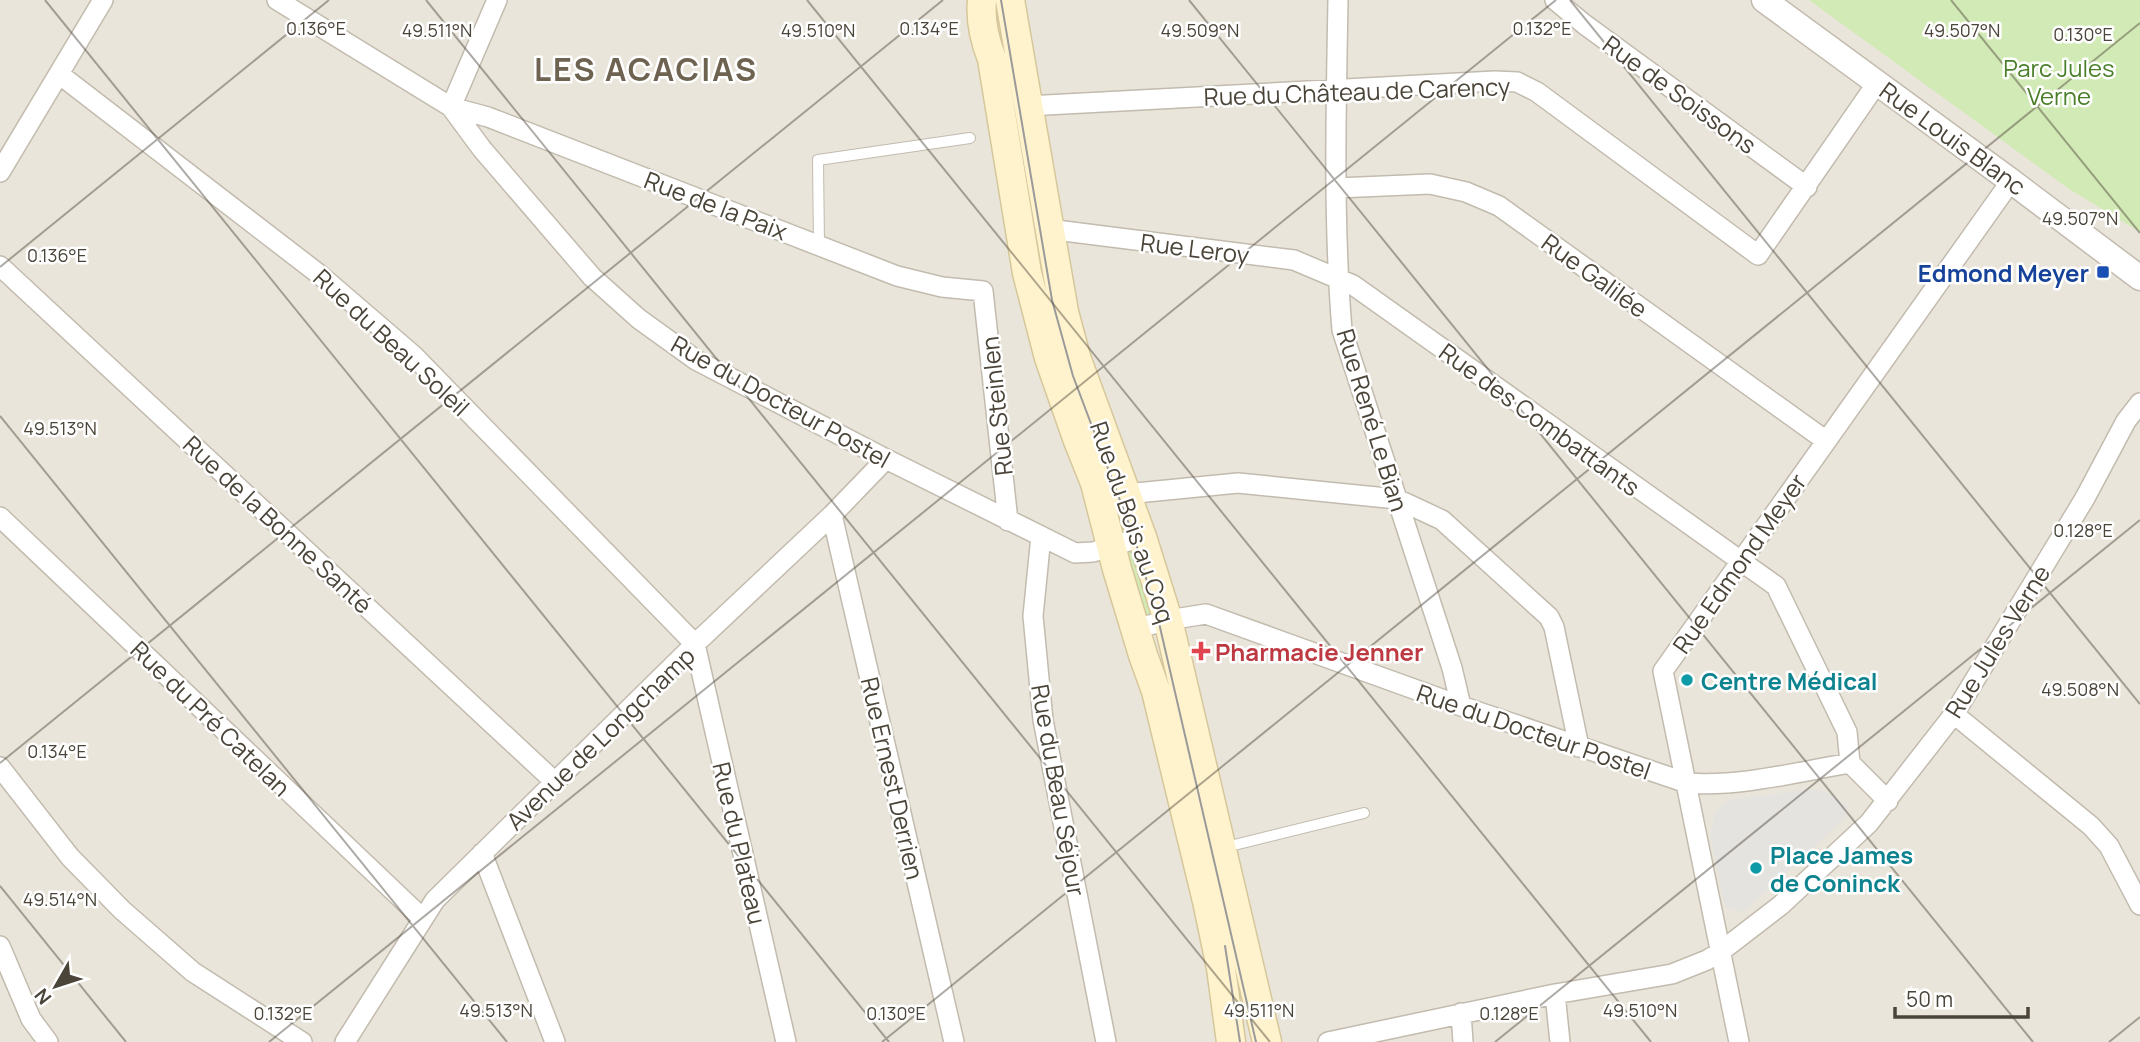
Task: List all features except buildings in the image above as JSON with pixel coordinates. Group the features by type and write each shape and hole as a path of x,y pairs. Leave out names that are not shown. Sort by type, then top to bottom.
{"main road":[{"name":"Rue du Bois au Coq","path":"982,0 984,39 992,58 1027,273 1049,358 1095,483 1135,629 1156,691 1208,901 1231,1042"},
{"name":"Rue du Bois au Coq","path":"1010,0 1064,312 1076,356 1142,537 1168,620 1267,1042"}],"street":[{"path":"0,172 103,0"},
{"path":"452,107 497,0"},
{"name":"Rue René Le Bian","path":"1338,0 1338,277 1342,330 1452,668 1461,706"},
{"name":"Rue de Soissons","path":"1555,0 1807,187"},
{"name":"Rue Louis Blanc","path":"1764,0 2140,278"},
{"name":"Rue du Docteur Postel","path":"283,2 452,107 482,149 592,277 639,319 696,360 1075,553 1093,552 1142,537"},
{"name":"Rue du Beau Soleil","path":"59,74 320,275 412,355 695,644"},
{"name":"Rue du Château de Carency","path":"1027,106 1517,82 1537,92 1758,255 1807,187"},
{"path":"1807,187 1877,83"},
{"name":"Rue de la Paix","path":"452,107 488,117 897,276 942,287 983,291"},
{"name":"Rue Edmond Meyer","path":"1739,1042 1663,671 2011,181"},
{"name":"Rue Galilée","path":"1337,188 1430,184 1466,192 1499,206 1825,440"},
{"name":"Rue Leroy","path":"1048,229 1294,260 1338,277"},
{"name":"Rue de la Bonne Santé","path":"0,266 555,782"},
{"name":"Rue des Combattants","path":"1338,277 1353,285 1776,586 1847,732 1850,763"},
{"name":"Rue Steinlen","path":"983,291 1008,521"},
{"name":"Rue Jules Verne","path":"1888,801 1954,714 2085,498 2126,421 2140,403"},
{"name":"Avenue de Longchamp","path":"345,1042 435,900 886,459"},
{"path":"1126,494 1238,483 1397,499 1442,520 1549,617 1554,627 1579,747"},
{"name":"Rue Ernest Derrien","path":"832,514 954,1042"},
{"name":"Rue du Pré Catelan","path":"0,517 422,918"},
{"name":"Rue du Beau Séjour","path":"1041,536 1033,616 1043,720 1106,1042"},
{"name":"Rue du Docteur Postel","path":"1135,629 1206,614 1461,706 1687,783 1734,782 1850,763"},
{"name":"Rue du Plateau","path":"695,644 786,1042"},
{"path":"1954,714 2091,826 2109,846 2140,905"},
{"path":"1328,1042 1555,994 1672,974 1707,960 1793,894 1888,801 1850,763"},
{"path":"0,767 70,857 122,911 193,972 302,1042"},
{"path":"482,853 555,1042"},
{"path":"0,946 31,1019 48,1042"},
{"path":"1555,994 1560,1042"},
{"path":"1461,1013 1463,1042"}],"lane":[{"path":"819,246 818,160 970,138"},
{"path":"1222,848 1364,813"}],"shaded area":[{"path":"0,0 2140,0 2140,1042 0,1042"},
{"name":"Place James de Coninck","path":"1813,789 1827,792 1848,807 1846,817 1747,909 1737,912 1725,907 1710,834 1715,813 1726,801"}],"green space":[{"name":"Parc Jules Verne","path":"1809,0 2140,0 2140,232 2069,189"},
{"path":"1135,550 1153,613 1142,616 1125,553"}],"tram line":[{"path":"1001,0 1052,300 1073,376 1135,540 1159,623 1256,1042"},
{"path":"1225,946 1240,1042"}],"place":[{"name":"Edmond Meyer","path":"2103,272"},
{"name":"Pharmacie Jenner","path":"1201,651"},
{"name":"Centre Médical","path":"1687,680"},
{"name":"Place James de Coninck","path":"1756,868"}],"district":[{"name":"LES ACACIAS","path":"646,69"}]}
